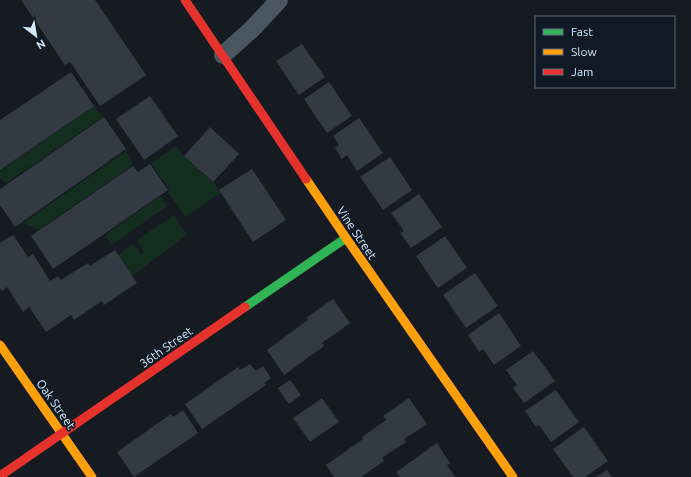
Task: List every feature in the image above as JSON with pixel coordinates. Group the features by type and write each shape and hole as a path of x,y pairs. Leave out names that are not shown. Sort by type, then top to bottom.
{"street":[{"name":"Vine Street","path":"185,0 346,238 513,477"},
{"path":"223,55 252,29 279,0"},
{"name":"36th Street","path":"0,476 346,238"},
{"name":"Oak Street","path":"0,345 92,477"}],"green space":[{"path":"94,106 103,117 6,183 0,178 0,171"},
{"path":"176,146 184,156 216,185 220,193 185,217 168,192 169,189 151,163"},
{"path":"126,151 133,165 39,230 23,223"},
{"path":"161,196 167,206 112,245 105,235"},
{"path":"174,215 187,235 132,276 118,255 133,243 141,255 144,252 137,240"}],"building":[{"path":"21,0 95,0 146,75 100,106 70,62 65,65"},
{"path":"302,44 325,77 299,95 276,61"},
{"path":"71,72 94,106 0,170 0,120"},
{"path":"329,82 352,116 327,133 304,99"},
{"path":"150,96 178,136 144,160 116,119"},
{"path":"104,117 126,149 15,227 0,205 0,189"},
{"path":"359,118 383,153 357,171 347,155 342,159 335,148 339,145 333,136"},
{"path":"210,127 239,154 213,182 184,156"},
{"path":"390,157 412,190 383,210 360,177"},
{"path":"150,164 168,190 53,269 31,236 133,166 138,172"},
{"path":"252,169 286,220 253,242 219,190"},
{"path":"419,194 442,227 411,248 400,233 404,231 391,213"},
{"path":"13,235 28,257 33,254 50,281 58,276 61,280 88,263 90,266 115,250 137,283 104,305 102,301 74,320 71,315 46,332 29,307 23,312 7,287 2,291 0,288 0,243"},
{"path":"445,236 467,268 438,288 416,256"},
{"path":"475,273 498,306 466,328 443,295"},
{"path":"333,299 350,323 322,343 324,346 284,375 267,350 308,320 306,318"},
{"path":"499,313 521,346 494,365 483,349 479,352 468,335"},
{"path":"533,351 555,381 524,403 513,388 517,385 506,370"},
{"path":"250,364 256,371 263,366 271,378 264,383 266,385 202,429 185,404 238,367 240,370"},
{"path":"290,380 301,395 289,404 278,388"},
{"path":"556,390 579,422 551,442 539,425 536,427 525,411"},
{"path":"322,398 339,422 310,442 293,418"},
{"path":"409,398 427,424 404,439 406,442 382,458 384,461 361,477 334,477 326,465 363,439 362,437 386,420 383,416"},
{"path":"183,410 198,433 134,477 117,452 171,414 173,417"},
{"path":"584,427 608,461 585,477 573,477 553,449"},
{"path":"437,443 450,463 447,465 455,477 400,477 396,472"},
{"path":"607,470 612,477 596,477"}],"traffic: fast":[{"path":"245,307 346,238"}],"traffic: slow":[{"path":"306,179 513,477"},
{"path":"0,345 92,477"}],"traffic: jam":[{"path":"185,0 306,179"},
{"path":"0,476 245,307"}]}
